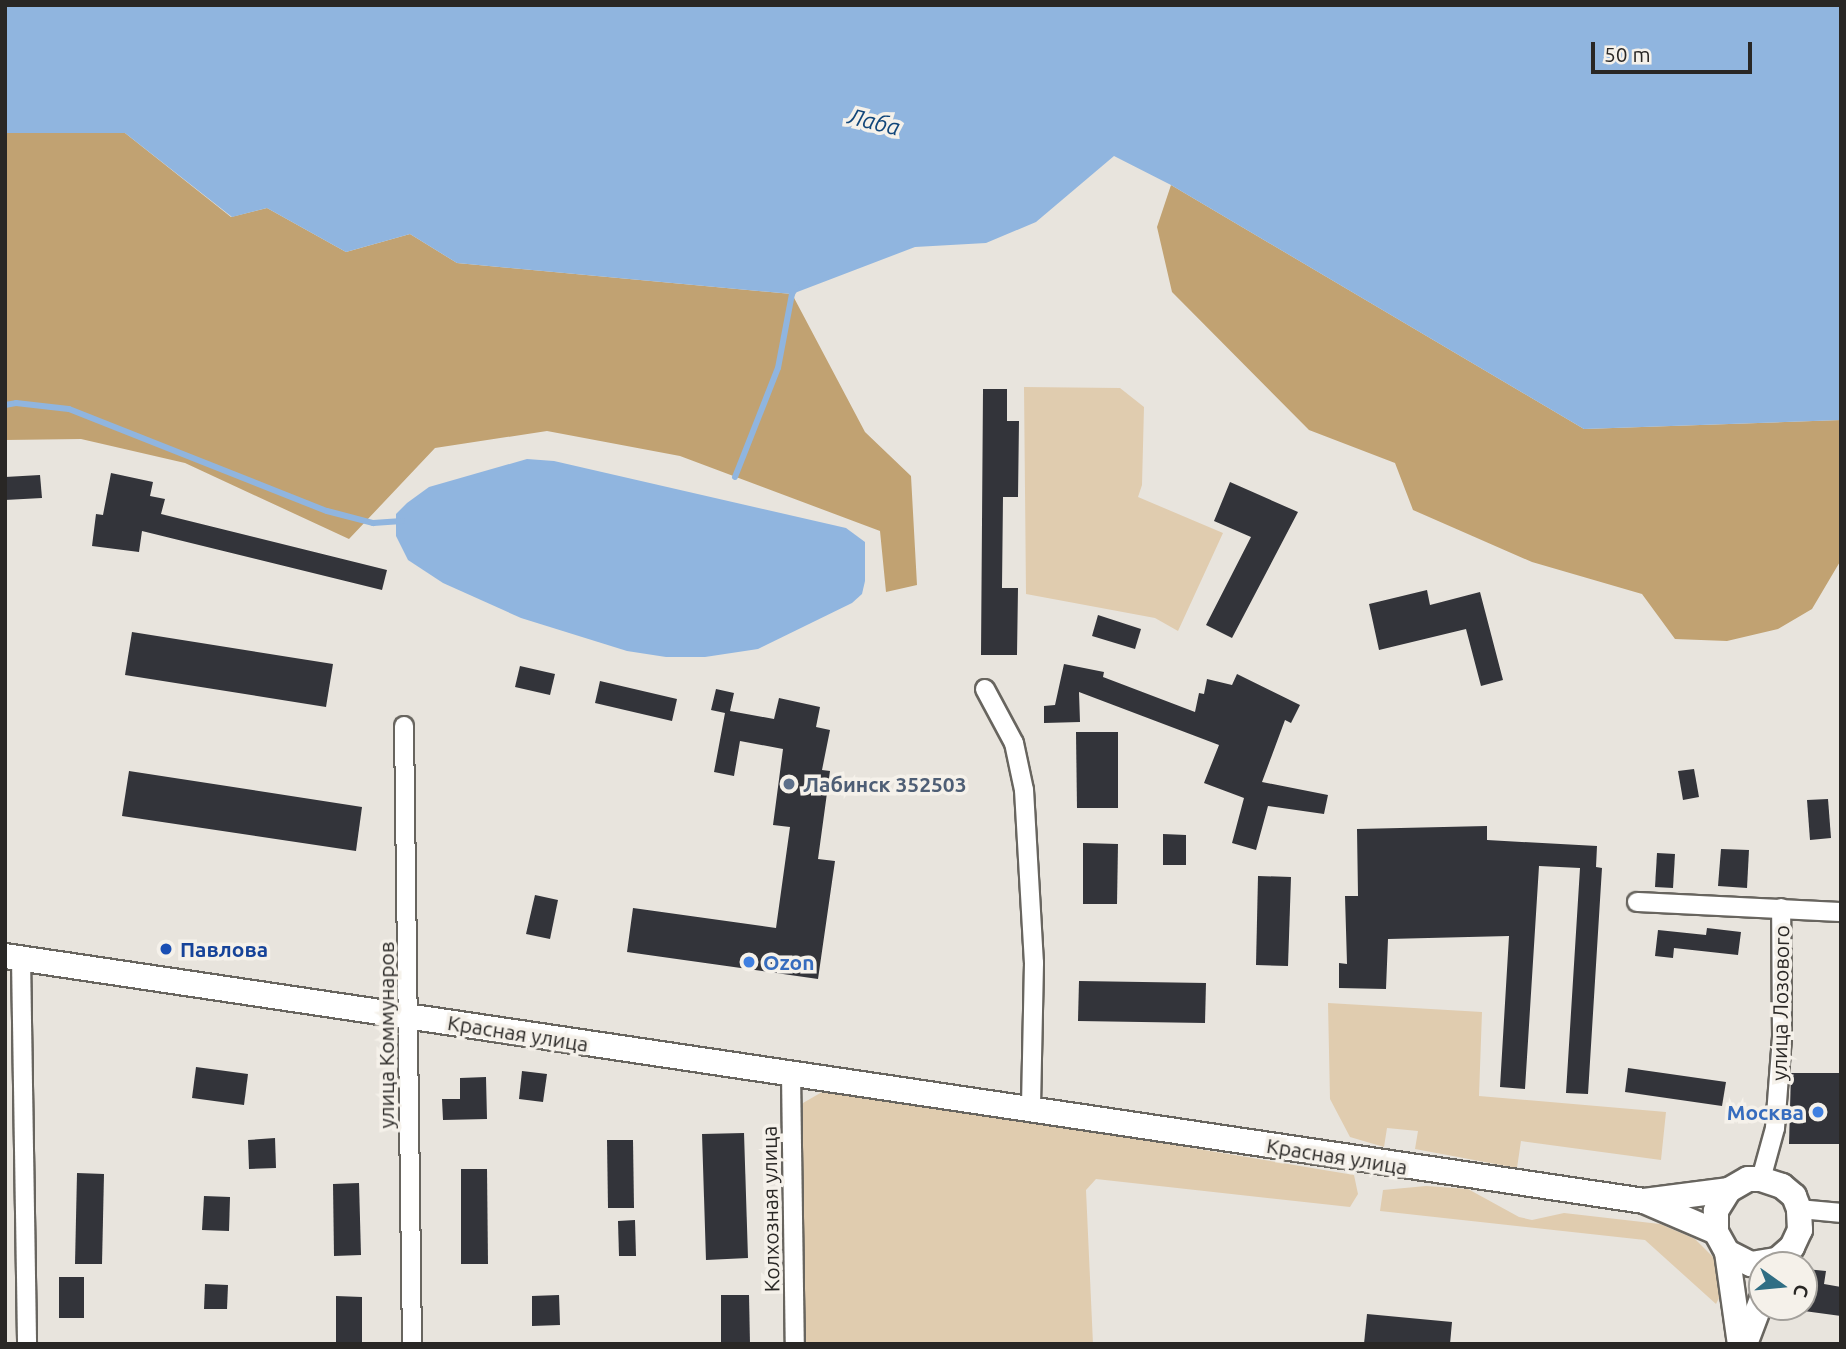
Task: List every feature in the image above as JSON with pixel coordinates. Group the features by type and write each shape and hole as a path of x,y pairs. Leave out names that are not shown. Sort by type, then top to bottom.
{"street":[{"path":"985,689 1014,743 1024,790 1034,963 1031,1111"},
{"name":"улица Коммунаров","path":"404,726 412,1344"},
{"path":"1637,902 1841,912"},
{"name":"улица Лозового","path":"1761,1179 1776,1115 1782,1036 1782,908"},
{"path":"13,957 27,1344"},
{"name":"Красная улица","path":"13,957 1644,1201 1729,1190 1748,1179 1761,1179"},
{"name":"Колхозная улица","path":"791,1074 796,1344"},
{"path":"1761,1179 1782,1186 1794,1196 1799,1209 1841,1213"},
{"path":"1729,1190 1716,1211 1743,1344"},
{"name":"Красная улица","path":"1644,1201 1722,1242 1748,1262"},
{"name":"Красная улица","path":"1787,1251 1800,1230 1799,1209"},
{"path":"1743,1344 1753,1321"}],"shaded area":[{"path":"5,133 125,133 231,217 267,208 346,252 410,234 457,263 792,294 865,432 911,476 917,585 886,592 880,531 680,456 547,431 435,448 349,539 185,463 81,439 5,440"},
{"path":"1171,185 1584,429 1841,420 1841,560 1812,609 1778,629 1727,641 1675,639 1642,594 1532,562 1413,510 1395,463 1309,430 1172,292 1157,227"},
{"path":"1024,387 1120,388 1144,407 1142,485 1138,497 1223,533 1178,631 1155,618 1026,594"},
{"path":"1328,1003 1482,1012 1479,1096 1666,1112 1661,1160 1521,1141 1517,1168 1415,1149 1418,1131 1387,1128 1384,1147 1350,1137 1330,1099"},
{"path":"822,1092 856,1092 1354,1175 1358,1194 1350,1207 1096,1179 1086,1190 1093,1344 801,1344 798,1114 803,1103"},
{"path":"1426,1186 1468,1189 1519,1217 1532,1220 1564,1213 1660,1224 1695,1239 1720,1264 1724,1288 1716,1304 1645,1240 1380,1211 1383,1190"}],"water":[{"name":"Лаба","path":"5,5 1841,5 1841,420 1584,429 1171,185 1114,156 1036,222 986,243 915,247 792,294 457,263 410,234 346,252 267,208 232,217 125,133 5,133"},
{"path":"527,459 554,461 846,528 865,542 865,581 862,594 852,603 758,649 705,657 666,657 627,651 521,618 443,583 408,560 396,536 396,514 407,503 429,487"}],"building":[{"path":"983,389 1007,389 1007,421 1019,421 1018,497 1003,497 1002,588 1018,588 1017,655 981,655"},
{"path":"111,473 153,482 150,496 165,499 161,514 387,570 382,590 142,531 139,552 92,546 96,514 103,515"},
{"path":"40,475 42,498 5,500 5,477"},
{"path":"1230,482 1298,512 1232,638 1206,625 1251,537 1214,521"},
{"path":"1427,590 1430,605 1480,592 1503,680 1481,686 1466,629 1379,650 1369,604"},
{"path":"1098,615 1141,629 1135,649 1092,636"},
{"path":"132,632 333,664 326,707 125,675"},
{"path":"1064,664 1104,672 1103,677 1195,712 1199,693 1204,694 1207,679 1232,685 1237,674 1300,705 1291,723 1285,720 1262,782 1328,795 1324,814 1268,806 1256,850 1232,843 1244,798 1204,783 1219,745 1079,692 1080,722 1044,723 1044,706 1055,705"},
{"path":"520,666 555,674 550,695 515,687"},
{"path":"600,681 677,699 672,721 595,703"},
{"path":"716,689 734,693 730,711 774,719 779,698 820,707 816,727 830,730 822,770 830,771 818,859 835,861 818,979 627,952 633,908 776,928 790,827 773,825 783,749 740,741 734,776 714,772 725,713 711,710"},
{"path":"1076,732 1118,732 1118,808 1077,808"},
{"path":"1694,769 1699,797 1683,800 1678,771"},
{"path":"129,771 362,807 356,851 122,816"},
{"path":"1828,799 1831,838 1810,840 1807,800"},
{"path":"1487,826 1487,840 1597,846 1596,867 1602,868 1588,1094 1566,1093 1580,868 1539,866 1525,1089 1500,1087 1509,936 1388,939 1386,989 1339,988 1339,963 1347,964 1345,896 1358,896 1357,829"},
{"path":"1163,834 1186,835 1186,865 1163,865"},
{"path":"1083,843 1118,844 1117,904 1083,904"},
{"path":"1721,849 1749,850 1747,888 1718,886"},
{"path":"1657,853 1675,854 1673,888 1655,887"},
{"path":"1258,876 1291,877 1288,966 1256,965"},
{"path":"535,895 558,900 550,939 526,934"},
{"path":"1707,928 1741,932 1738,955 1674,948 1673,958 1655,956 1658,930 1706,935"},
{"path":"1079,981 1206,983 1205,1023 1078,1021"},
{"path":"196,1067 248,1074 244,1105 192,1098"},
{"path":"1628,1068 1726,1082 1722,1106 1625,1092"},
{"path":"522,1071 547,1074 543,1102 519,1099"},
{"path":"1791,1073 1841,1073 1841,1144 1789,1144"},
{"path":"486,1077 487,1119 443,1120 442,1099 460,1099 460,1078"},
{"path":"744,1133 748,1258 706,1260 702,1134"},
{"path":"275,1138 276,1168 249,1169 248,1140"},
{"path":"607,1140 633,1140 634,1208 608,1208"},
{"path":"461,1169 487,1169 488,1264 461,1264"},
{"path":"77,1173 104,1174 102,1264 75,1264"},
{"path":"359,1183 361,1255 334,1256 333,1184"},
{"path":"204,1196 230,1197 229,1231 202,1230"},
{"path":"635,1220 636,1256 619,1256 618,1221"},
{"path":"1818,1270 1826,1271 1824,1284 1841,1287 1841,1316 1818,1313"},
{"path":"59,1277 84,1277 84,1318 59,1318"},
{"path":"205,1284 228,1285 227,1309 204,1309"},
{"path":"559,1295 560,1325 532,1326 532,1296"},
{"path":"721,1295 749,1295 750,1344 721,1344"},
{"path":"336,1296 362,1297 362,1344 336,1344"},
{"path":"1367,1314 1452,1322 1450,1344 1364,1344"}],"waterway":[{"path":"735,477 778,368 792,294 796,287"},
{"path":"5,405 16,403 69,409 327,511 373,523 402,521"}],"place":[{"name":"Лабинск 352503","path":"789,784"},
{"name":"Павлова","path":"166,949"},
{"name":"Ozon","path":"749,962"},
{"name":"Москва","path":"1818,1112"}]}
